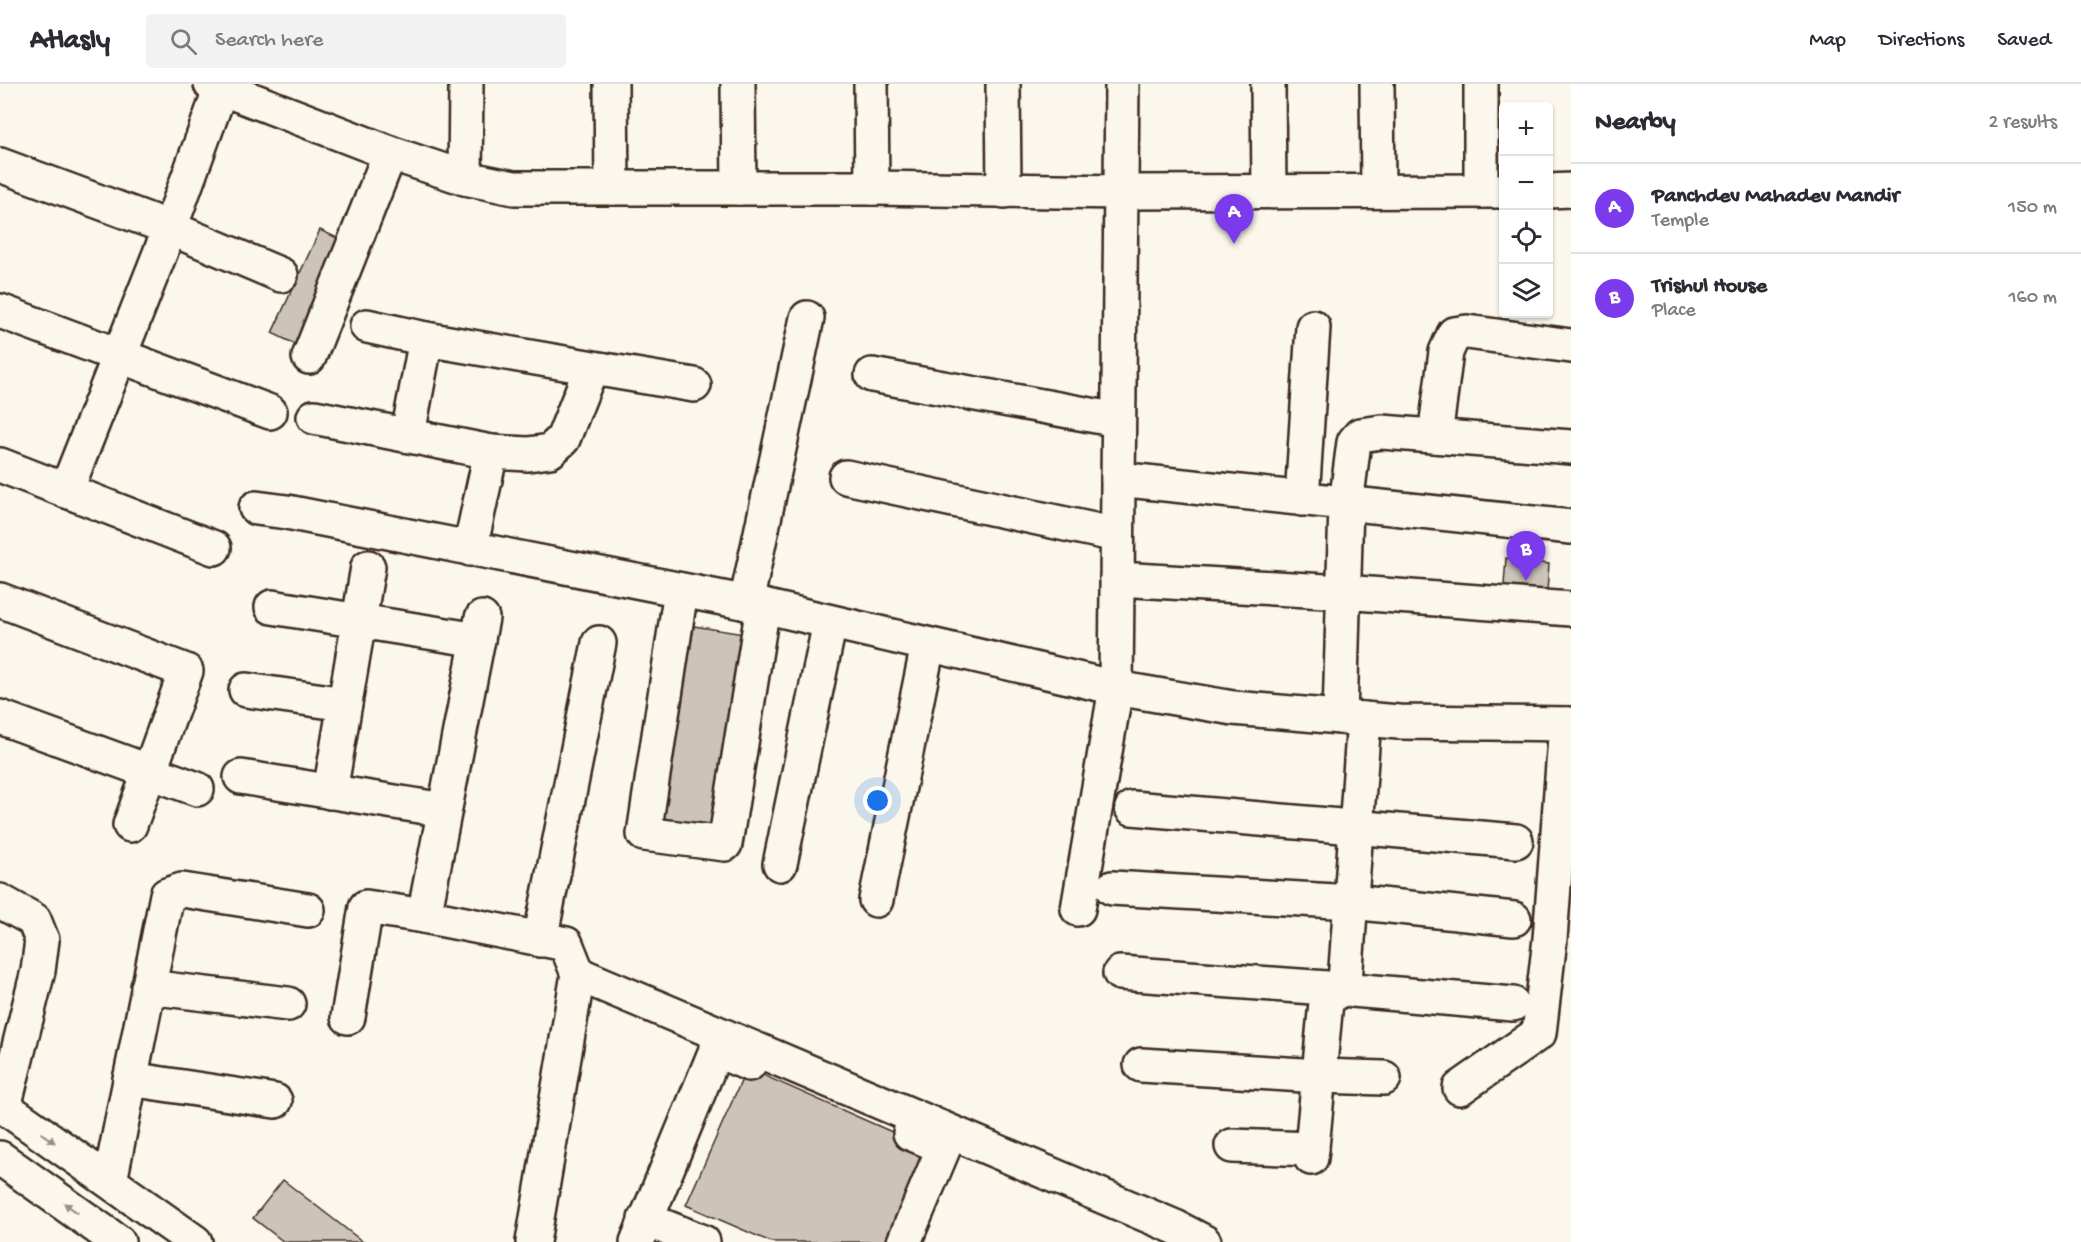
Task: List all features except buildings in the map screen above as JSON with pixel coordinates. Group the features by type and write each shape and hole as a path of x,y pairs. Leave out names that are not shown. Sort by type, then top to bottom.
{"street":[{"path":"465,84 465,178"},
{"path":"611,84 612,188"},
{"path":"738,84 739,188"},
{"path":"871,84 872,188"},
{"path":"1003,84 1004,191"},
{"path":"1078,909 1116,688 1122,84"},
{"path":"1268,84 1269,191"},
{"path":"1377,84 1378,191"},
{"path":"66,491 170,228 216,86 390,153 465,178 514,188 872,188 1120,192 1492,191 1481,84"},
{"path":"309,357 390,153"},
{"path":"0,165 170,228 281,275"},
{"path":"1553,190 1571,190"},
{"path":"0,311 270,412"},
{"path":"681,590 644,834 724,844 754,605 807,318"},
{"path":"367,326 426,339 694,386"},
{"path":"1302,499 1313,327"},
{"path":"1435,436 1446,352 1454,334 1467,332 1571,346"},
{"path":"408,434 426,339"},
{"path":"315,417 491,452 528,454 550,451 563,439 588,376 596,370 605,370"},
{"path":"872,375 1118,420"},
{"path":"1232,1146 1311,1153 1326,1002 1331,995 1341,989 1345,982 1357,827 1343,592 1346,504 1354,442 1360,435 1382,432 1571,447"},
{"path":"470,549 491,452"},
{"path":"0,465 213,548"},
{"path":"846,477 1117,535"},
{"path":"1118,479 1571,527"},
{"path":"256,508 298,514 681,590 1116,688 1233,708 1399,722 1569,724 1550,939 1539,1033 1460,1088"},
{"path":"330,792 368,567"},
{"path":"1117,579 1343,592 1571,609"},
{"path":"0,600 186,671 130,825"},
{"path":"272,607 359,621 480,629 424,916"},
{"path":"780,864 830,622"},
{"path":"540,940 599,643"},
{"path":"876,900 928,645"},
{"path":"246,690 345,704"},
{"path":"0,717 197,789"},
{"path":"241,777 444,810"},
{"path":"1132,808 1516,841"},
{"path":"1112,888 1352,902 1514,919"},
{"path":"110,1181 167,894 182,890 308,910"},
{"path":"0,901 34,920 42,940 38,970 2,1106 195,1242"},
{"path":"348,1017 366,907 566,944 578,974 533,1242"},
{"path":"578,974 1174,1227 1204,1242"},
{"path":"1120,974 1341,989 1513,1004"},
{"path":"148,987 288,1004"},
{"path":"703,1242 641,1230 716,1050 944,1148 904,1242"},
{"path":"1141,1065 1384,1078"},
{"path":"130,1079 275,1101"},
{"path":"0,1158 118,1242"}],"place":[{"name":"Panchdev Mahadev Mandir","path":"1234,244"},
{"name":"Trishul House","path":"1526,581"}]}
